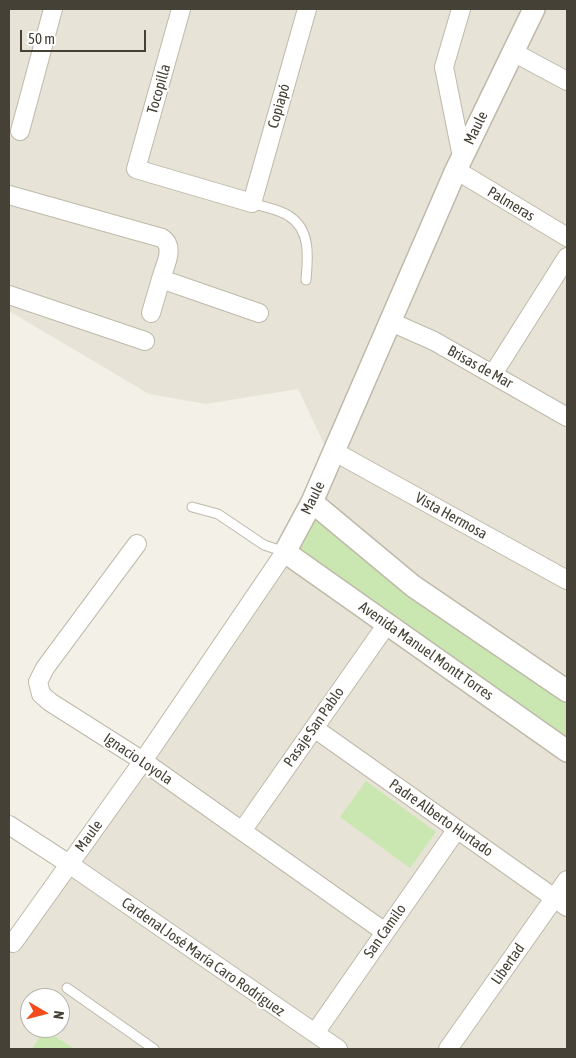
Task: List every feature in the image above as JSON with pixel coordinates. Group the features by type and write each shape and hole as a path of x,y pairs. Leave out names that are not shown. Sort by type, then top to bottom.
{"street":[{"path":"20,131 53,9"},
{"name":"Tocopilla","path":"181,9 136,169 252,203"},
{"name":"Copiapó","path":"252,203 306,9"},
{"path":"459,163 444,67 461,9"},
{"name":"Maule","path":"13,943 143,761 285,552 336,452 459,163 534,9"},
{"path":"513,52 567,82"},
{"name":"Palmeras","path":"459,163 567,237"},
{"path":"9,195 162,238 168,242 170,249 151,314"},
{"path":"493,374 567,256"},
{"path":"160,279 259,313"},
{"path":"9,295 145,341"},
{"name":"Brisas de Mar","path":"391,322 434,341 567,417"},
{"name":"Vista Hermosa","path":"336,452 567,580"},
{"path":"312,502 413,586 567,691"},
{"name":"Ignacio Loyola","path":"137,544 45,668 38,682 41,694 50,702 143,761 384,932"},
{"name":"Avenida Manuel Montt Torres","path":"285,552 567,751"},
{"name":"Pasaje San Pablo","path":"242,831 387,624"},
{"name":"Padre Alberto Hurtado","path":"314,728 561,903"},
{"name":"Cardenal José María Caro Rodríguez","path":"9,825 69,864 338,1049"},
{"name":"San Camilo","path":"314,1033 457,829"},
{"name":"Libertad","path":"448,1049 561,903 567,880"}],"lane":[{"path":"252,203 288,215 300,225 306,238 308,255 306,280"},
{"path":"192,507 218,514 264,545 285,552"},
{"path":"70,990 154,1049"}],"shaded area":[{"path":"9,9 567,9 567,1049 9,1049 9,941 333,463 298,389 206,404 149,394 9,311"}],"green space":[{"path":"315,517 420,605 567,703 567,740 295,551"},
{"path":"366,781 436,832 410,868 340,817"},
{"path":"39,1038 57,1038 75,1049 32,1049"}]}
